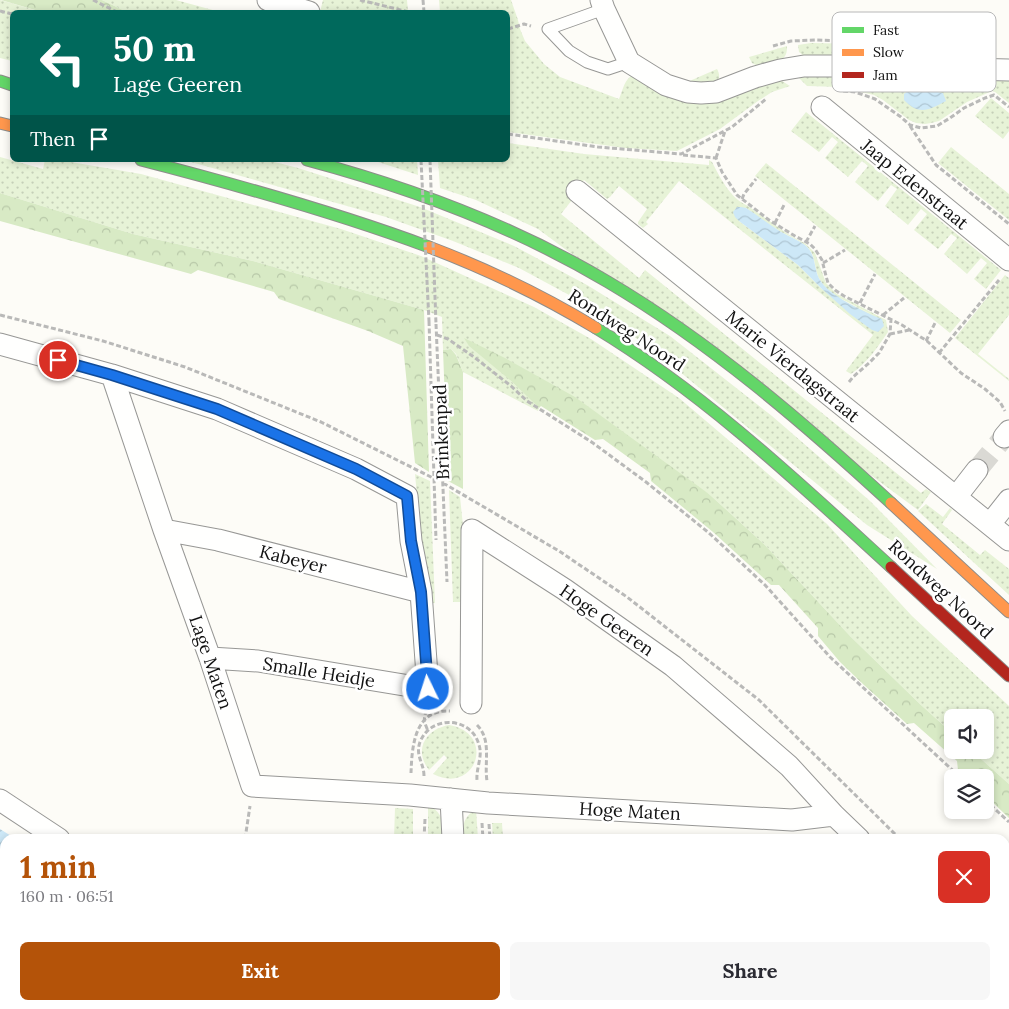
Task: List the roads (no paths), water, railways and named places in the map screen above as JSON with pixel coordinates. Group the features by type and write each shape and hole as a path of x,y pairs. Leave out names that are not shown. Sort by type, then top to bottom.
{"main road":[{"name":"Rondweg Noord","path":"149,162 217,180 393,233 498,276 568,310 635,352 705,404 796,480 1009,676"},
{"name":"Rondweg Noord","path":"314,162 397,186 486,220 577,264 645,304 693,337 766,393 909,518 945,554 1009,612"}],"street":[{"path":"268,0 302,10"},
{"path":"602,4 629,62 666,85 688,92 716,92 755,77 780,70 804,66 832,66"},
{"path":"996,70 1009,70"},
{"name":"Jaap Edenstraat","path":"822,107 1006,268"},
{"name":"Marie Vierdagstraat","path":"577,191 1009,540"},
{"path":"0,344 112,375 217,409 356,469 407,496 411,541 421,592"},
{"name":"Lage Maten","path":"112,375 164,530 210,658 252,786 418,796"},
{"path":"956,497 977,470"},
{"path":"990,524 1009,500"},
{"name":"Kabeyer","path":"164,530 218,540 421,592"},
{"name":"Hoge Geeren","path":"462,707 472,530 564,589 673,666 788,766 854,834"},
{"name":"Smalle Heidje","path":"210,658 258,662 428,689 421,592"},
{"name":"Hoge Maten","path":"418,796 484,802 792,820 834,815"},
{"path":"452,799 453,834"},
{"path":"0,800 52,834"}],"lane":[{"path":"602,4 548,29 569,50 587,62 608,69 629,62"}],"water":[{"path":"907,92 938,92 943,93 946,101 929,109 919,110 904,100 904,94"},
{"path":"737,207 746,208 778,230 805,245 811,253 818,276 824,286 848,303 882,319 884,326 878,332 872,330 850,314 798,265 739,221 733,212"},
{"path":"0,829 8,834 0,834"}],"tunnel":[{"path":"977,470 1004,437"}]}
